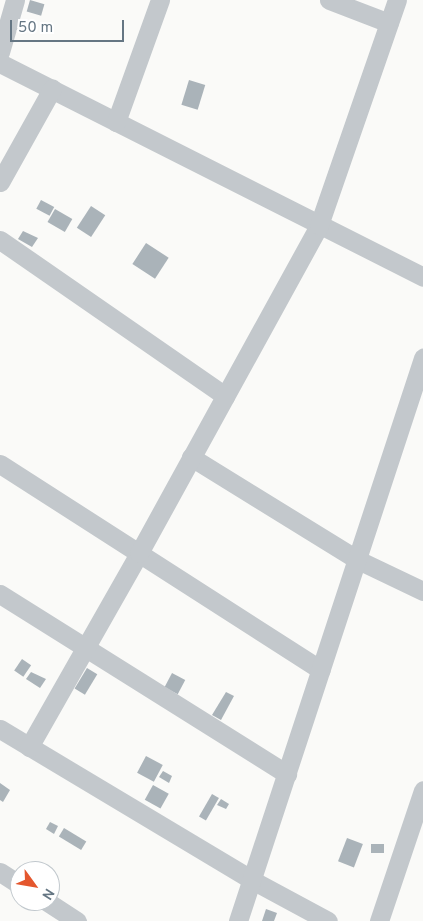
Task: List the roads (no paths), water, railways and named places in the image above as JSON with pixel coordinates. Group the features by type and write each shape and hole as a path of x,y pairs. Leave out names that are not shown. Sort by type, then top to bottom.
{"street":[{"path":"0,52 15,0"},
{"path":"116,122 160,0"},
{"path":"329,0 389,23"},
{"path":"28,747 139,553 319,225 397,0"},
{"path":"0,63 423,277"},
{"path":"0,182 52,89"},
{"path":"0,240 224,396"},
{"path":"238,921 423,358"},
{"path":"191,457 356,558 423,591"},
{"path":"0,464 321,670"},
{"path":"0,594 287,774"},
{"path":"0,729 252,880 328,921"},
{"path":"379,921 423,790"},
{"path":"60,910 77,921"}]}
